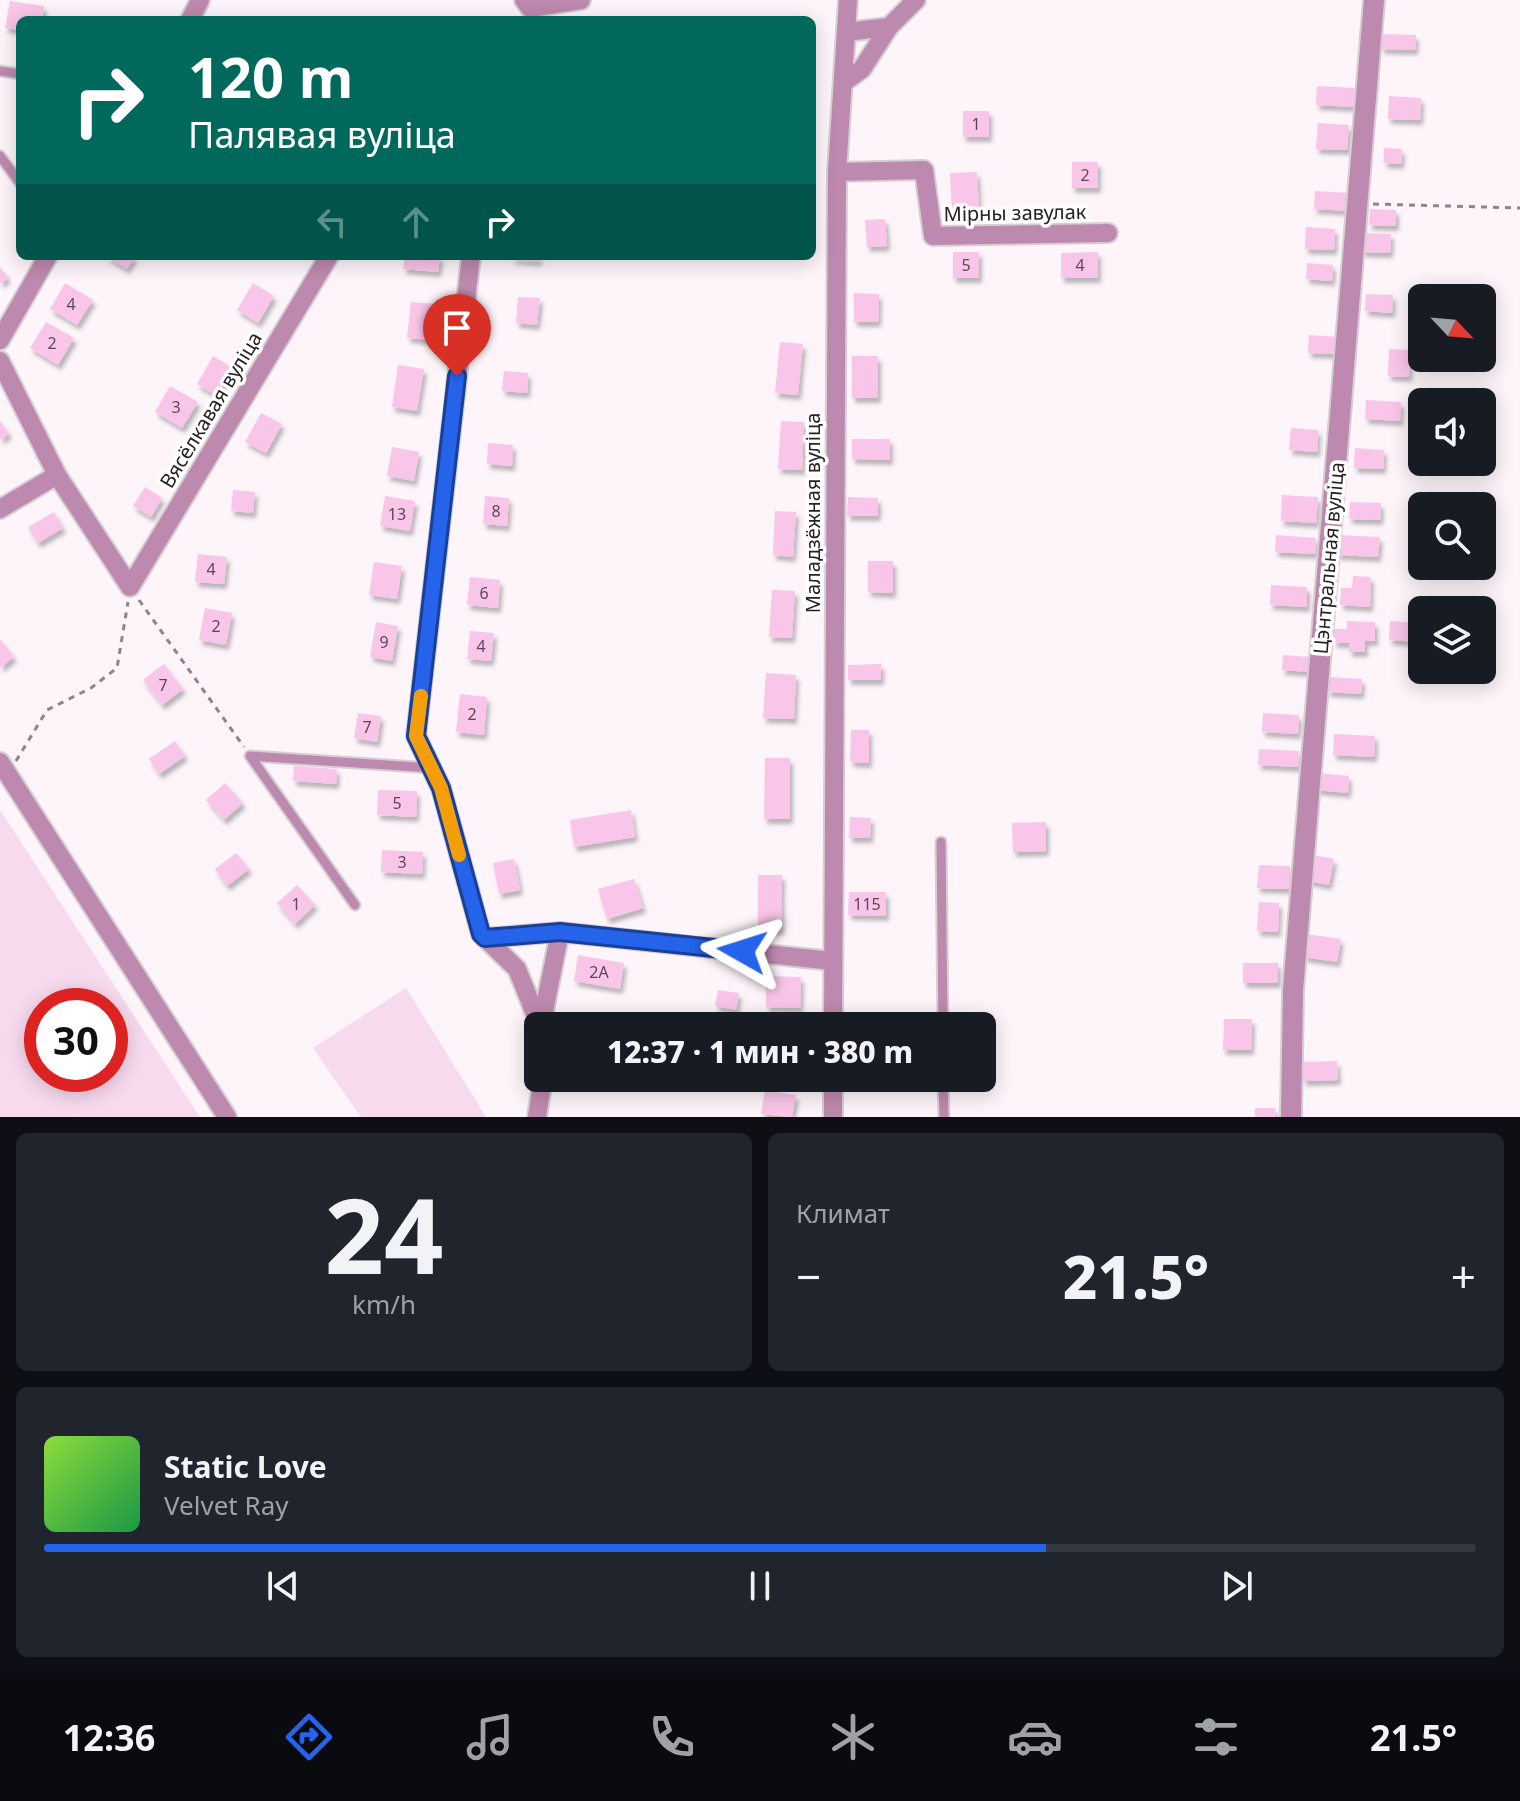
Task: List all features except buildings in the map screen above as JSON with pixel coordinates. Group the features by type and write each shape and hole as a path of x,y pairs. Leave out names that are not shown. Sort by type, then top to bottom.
{"street":[{"path":"523,9 581,0"},
{"name":"Маладзёжная вуліца","path":"833,1012 837,172 848,0"},
{"path":"843,83 862,69 889,27 916,0"},
{"name":"Цэнтральная вуліца","path":"1291,1117 1293,990 1374,0"},
{"path":"846,32 889,27"},
{"name":"Мірны завулак","path":"837,172 924,170 933,236 1108,233"},
{"path":"0,340 46,260"},
{"name":"Вясёлкавая вуліца","path":"130,587 327,260"},
{"path":"471,260 416,736 441,788 481,934 517,969 534,1012"},
{"path":"0,361 57,475 130,587"},
{"path":"0,509 57,475"},
{"path":"4,768 227,1117"},
{"path":"543,1012 560,932"},
{"path":"485,938 560,932 832,961"},
{"path":"537,1117 541,1092"},
{"path":"833,1092 833,1117"}],"lane":[{"path":"0,156 16,178"},
{"path":"250,756 432,768"},
{"path":"250,756 355,905"},
{"path":"941,842 943,1012"},
{"path":"943,1092 944,1117"}],"path":[{"path":"1357,203 1520,208"},
{"path":"130,587 250,756"},
{"path":"4,768 47,710 91,688 117,668 130,587"}],"shaded area":[{"path":"0,810 116,988 24,988 24,1092 128,1092 128,1006 200,1117 0,1117"},
{"path":"406,988 486,1117 361,1117 313,1048"}],"slow traffic":[{"path":"421,696 416,736 441,788 459,855"}],"route":[{"path":"457,376 416,736 441,788 481,934 485,938 560,932 742,951"}]}
